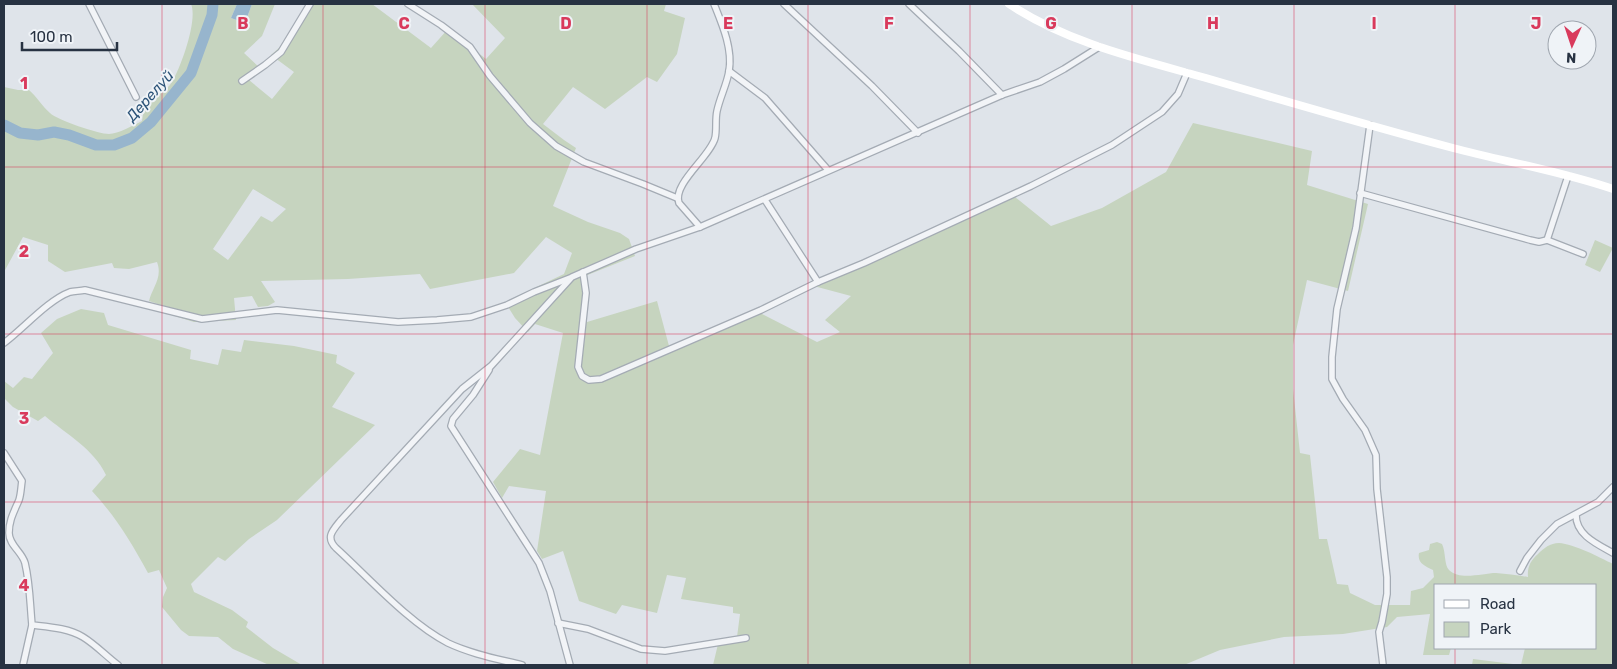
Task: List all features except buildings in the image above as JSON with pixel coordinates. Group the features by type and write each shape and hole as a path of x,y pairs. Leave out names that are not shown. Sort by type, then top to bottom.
{"main road":[{"path":"1009,4 1040,23 1099,47 1370,125 1613,189"}],"street":[{"path":"89,4 136,97"},
{"path":"242,80 281,52 310,4"},
{"path":"408,4 441,25 470,48 490,76 530,123 556,146 584,162 678,198"},
{"path":"700,227 679,203 678,198 689,175 710,150 715,137 716,113 729,71 730,59 728,49 722,24 714,4"},
{"path":"784,4 872,86 918,133"},
{"path":"909,4 1002,95"},
{"path":"4,343 51,302 69,292 85,290 202,319 277,310 342,318 407,321 471,317 507,305 636,249 700,227 1002,95 1040,82 1099,47"},
{"path":"729,71 765,98 828,170"},
{"path":"583,272 586,293 578,367 582,376 589,380 601,379 698,338 818,282 864,263 1031,186 1112,145 1162,112 1178,94 1187,73"},
{"path":"1370,125 1356,228 1337,309 1332,357 1332,379 1343,399 1365,430 1376,455 1376,489 1387,577 1387,594 1379,632 1383,665"},
{"path":"1547,240 1568,176"},
{"path":"1360,193 1530,240 1539,242 1547,240 1582,254"},
{"path":"764,200 818,282"},
{"path":"522,665 460,648 416,622 330,540 330,534 462,389 491,366 572,277"},
{"path":"491,366 473,395 453,419 451,426 539,563 550,592 570,665"},
{"path":"4,453 22,481 19,500 10,521 9,534 10,542 21,554 30,587 32,625 23,665"},
{"path":"1520,571 1541,540 1557,524 1598,502 1613,487"},
{"path":"1576,514 1577,523 1585,535 1613,553"},
{"path":"558,623 588,629 640,649 665,651 746,638"},
{"path":"32,625 65,630 81,636 118,665"}],"green space":[{"path":"191,4 237,4 231,18 245,23 252,4 275,4 262,36 244,53 262,70 249,80 272,99 294,72 271,55 280,47 307,4 372,4 431,48 448,29 486,59 505,38 472,4 666,4 664,11 685,18 677,54 657,82 647,77 605,109 573,87 543,124 576,148 553,206 588,222 620,233 629,239 635,256 585,276 587,322 657,301 669,346 754,310 817,342 840,332 825,320 851,296 810,285 1010,193 1051,226 1102,208 1166,172 1193,123 1312,151 1307,185 1368,204 1348,291 1307,280 1293,345 1293,389 1300,453 1310,455 1319,539 1327,539 1337,584 1348,585 1350,593 1375,605 1410,605 1411,591 1423,588 1434,577 1433,570 1422,564 1419,559 1419,553 1429,550 1430,544 1437,542 1442,544 1447,568 1459,575 1472,576 1496,573 1528,577 1531,561 1545,548 1556,543 1572,546 1613,564 1613,665 1521,665 1525,649 1597,649 1597,584 1434,584 1434,649 1451,649 1449,655 1423,655 1430,614 1397,617 1387,627 1343,634 1284,637 1220,650 1184,665 713,665 719,640 737,637 740,614 733,613 733,607 681,599 686,578 667,575 657,613 622,605 616,614 579,601 563,551 542,559 537,551 546,491 509,486 502,498 493,482 520,449 540,455 563,333 535,324 528,332 515,318 505,302 564,274 572,253 546,237 514,273 430,289 420,274 348,279 261,281 275,302 268,306 258,307 252,296 234,298 236,320 194,322 168,314 170,308 149,301 158,278 159,268 157,262 129,269 114,268 112,263 65,272 48,261 48,245 23,237 4,272 4,87 29,90 50,113 69,123 113,134 142,121 145,103 163,91 172,82 188,43 193,11","holes":["253,189 286,209 272,222 261,216 228,260 213,249"]},
{"path":"1595,240 1613,248 1600,272 1585,265"},
{"path":"81,309 104,313 108,325 191,350 190,359 218,365 222,349 241,352 244,340 294,346 337,355 336,363 355,373 332,407 375,425 277,520 249,539 225,561 218,557 191,584 194,592 232,610 248,622 246,627 273,648 302,665 269,665 233,649 218,637 189,636 181,630 162,607 163,597 167,588 159,570 148,573 123,530 92,491 106,475 95,458 79,442 45,416 38,421 13,407 4,398 4,381 13,388 24,377 32,379 53,353 41,333 57,319"},
{"path":"1473,659 1521,665 1472,665"}],"water":[{"path":"237,4 252,4 245,23 231,18"}],"waterway":[{"name":"Дерелуй","path":"4,125 20,133 38,135 54,132 69,135 96,145 114,145 132,138 151,122 191,73 212,15 213,4"}]}
